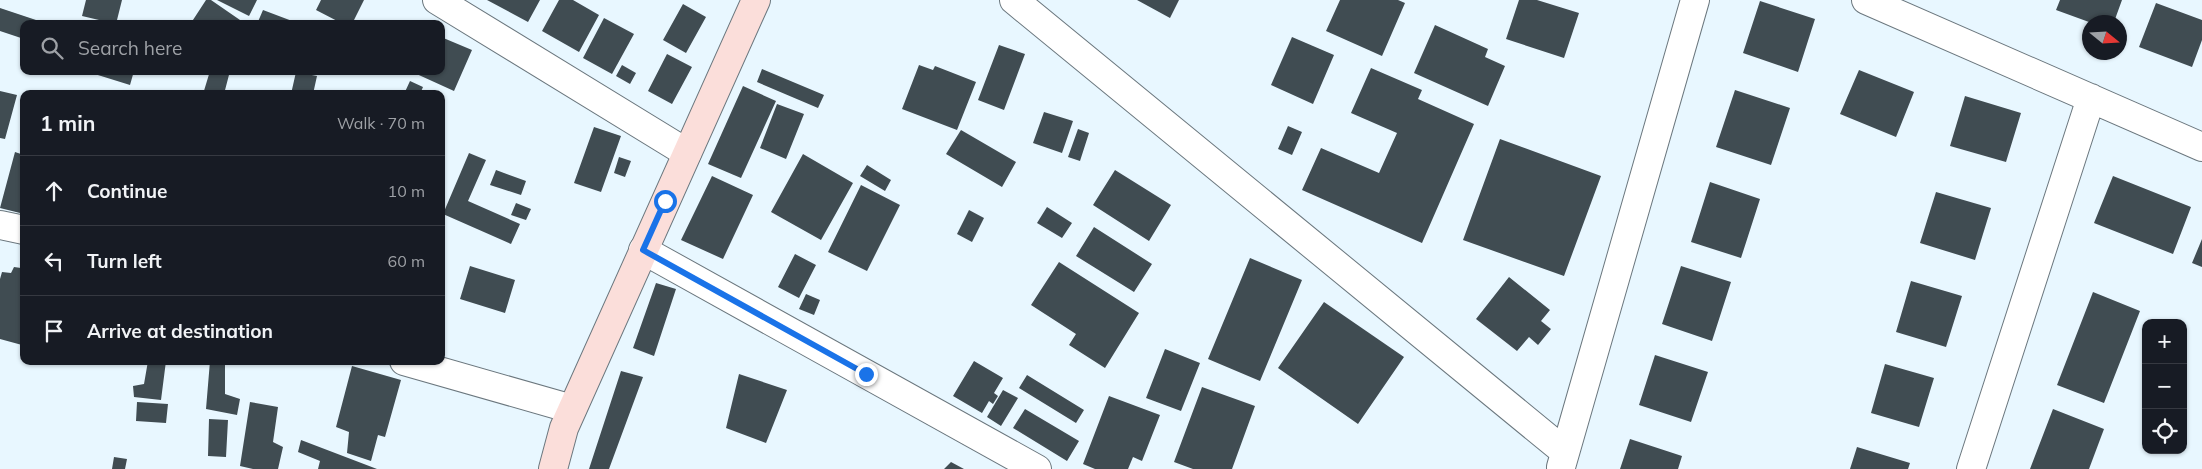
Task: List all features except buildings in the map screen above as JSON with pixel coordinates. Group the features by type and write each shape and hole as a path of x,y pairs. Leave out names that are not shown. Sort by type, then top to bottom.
{"street":[{"path":"437,0 687,152"},
{"path":"553,469 564,428 756,0"},
{"path":"1014,0 1563,461 1695,0"},
{"path":"1866,0 2202,147"},
{"path":"1971,469 2091,98"},
{"path":"0,225 20,229"},
{"path":"643,250 1037,469"},
{"path":"418,365 572,410"}],"route":[{"path":"665,201 643,250 866,374"}]}
